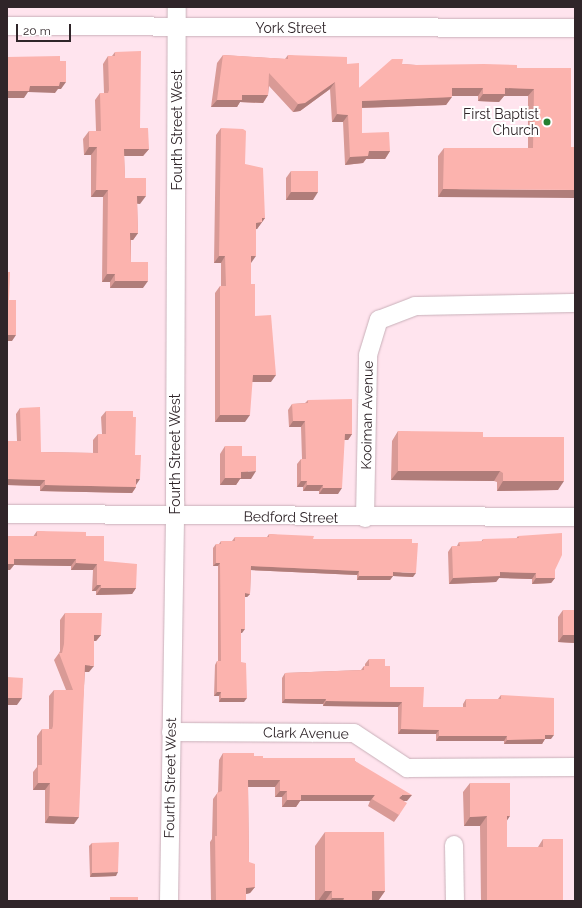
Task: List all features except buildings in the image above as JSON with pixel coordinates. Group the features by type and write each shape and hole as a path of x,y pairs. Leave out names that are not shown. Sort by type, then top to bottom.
{"street":[{"name":"Fourth Street West","path":"169,901 170,732 175,516 177,7"},
{"name":"York Street","path":"7,26 575,28"},
{"name":"Kooiman Avenue","path":"365,518 368,355 379,320 415,306 575,303"},
{"name":"Bedford Street","path":"7,514 365,518 575,518"},
{"name":"Clark Avenue","path":"170,732 354,733 407,768 575,767"},
{"path":"454,845 455,901"}],"place":[{"name":"First Baptist Church","path":"547,122"}]}
